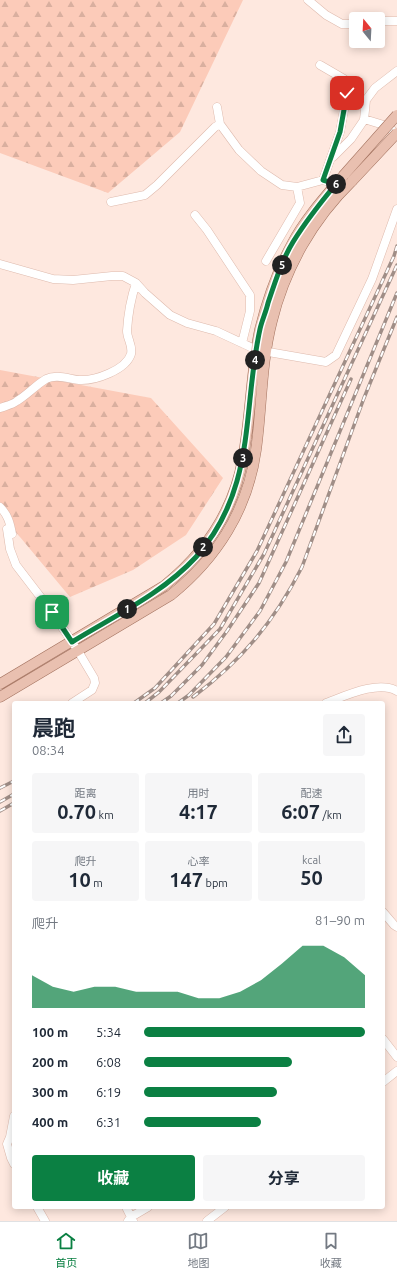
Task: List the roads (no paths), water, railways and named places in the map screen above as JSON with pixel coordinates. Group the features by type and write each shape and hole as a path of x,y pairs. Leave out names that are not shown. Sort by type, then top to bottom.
{"main road":[{"path":"0,697 171,595 205,564 223,539 235,519 244,498 253,466 256,449 263,321 286,255 292,243 311,215 344,180 397,115"},
{"path":"0,684 164,586 196,556 214,533 228,507 241,469 261,350 281,291 295,258 319,218 336,197 344,180 397,133"}],"street":[{"path":"308,0 326,16 342,24 349,24"},
{"path":"385,21 397,21"},
{"path":"320,65 344,79 347,93 340,132 323,180"},
{"path":"331,159 351,139 364,119 366,100 375,88 397,71"},
{"path":"216,107 220,124 239,150 261,171 282,185 297,187 323,180 344,180"},
{"path":"364,119 387,126 397,133"},
{"path":"111,202 145,195 215,127 220,124"},
{"path":"266,261 300,203 297,187"},
{"path":"0,264 54,279 84,280 117,275 128,278 136,283 170,315 216,331 261,350 326,362 336,355 372,279 397,209"},
{"path":"195,215 207,230 250,295 250,311 242,343"},
{"path":"0,408 16,402 47,379 65,377 90,380 123,366 129,359 131,351 131,343 127,332 132,296 136,283"},
{"path":"0,507 9,519 16,552 29,581"},
{"path":"7,529 13,560 19,571 29,581 72,642 94,678 95,684 92,690 75,701"},
{"path":"332,701 369,688 392,687 397,690"},
{"path":"385,914 397,927"},
{"path":"385,1042 397,1057"},
{"path":"385,1080 397,1071"},
{"path":"12,1126 10,1136 6,1144 12,1161"},
{"path":"38,1209 45,1221"},
{"path":"127,1209 131,1220 145,1209"},
{"path":"207,1221 222,1209"}],"railway":[{"path":"137,701 155,688 214,624 257,551 394,256 397,246"},
{"path":"148,701 159,692 220,629 264,554 397,265"},
{"path":"181,701 189,695 226,657 260,611 286,562 397,293"},
{"path":"193,697 227,669 255,639 280,605 302,567 364,398 397,317"},
{"path":"164,701 171,696 202,665 259,583 351,379"},
{"path":"0,788 12,782"},
{"path":"0,802 12,795"},
{"path":"0,811 12,804"}]}
